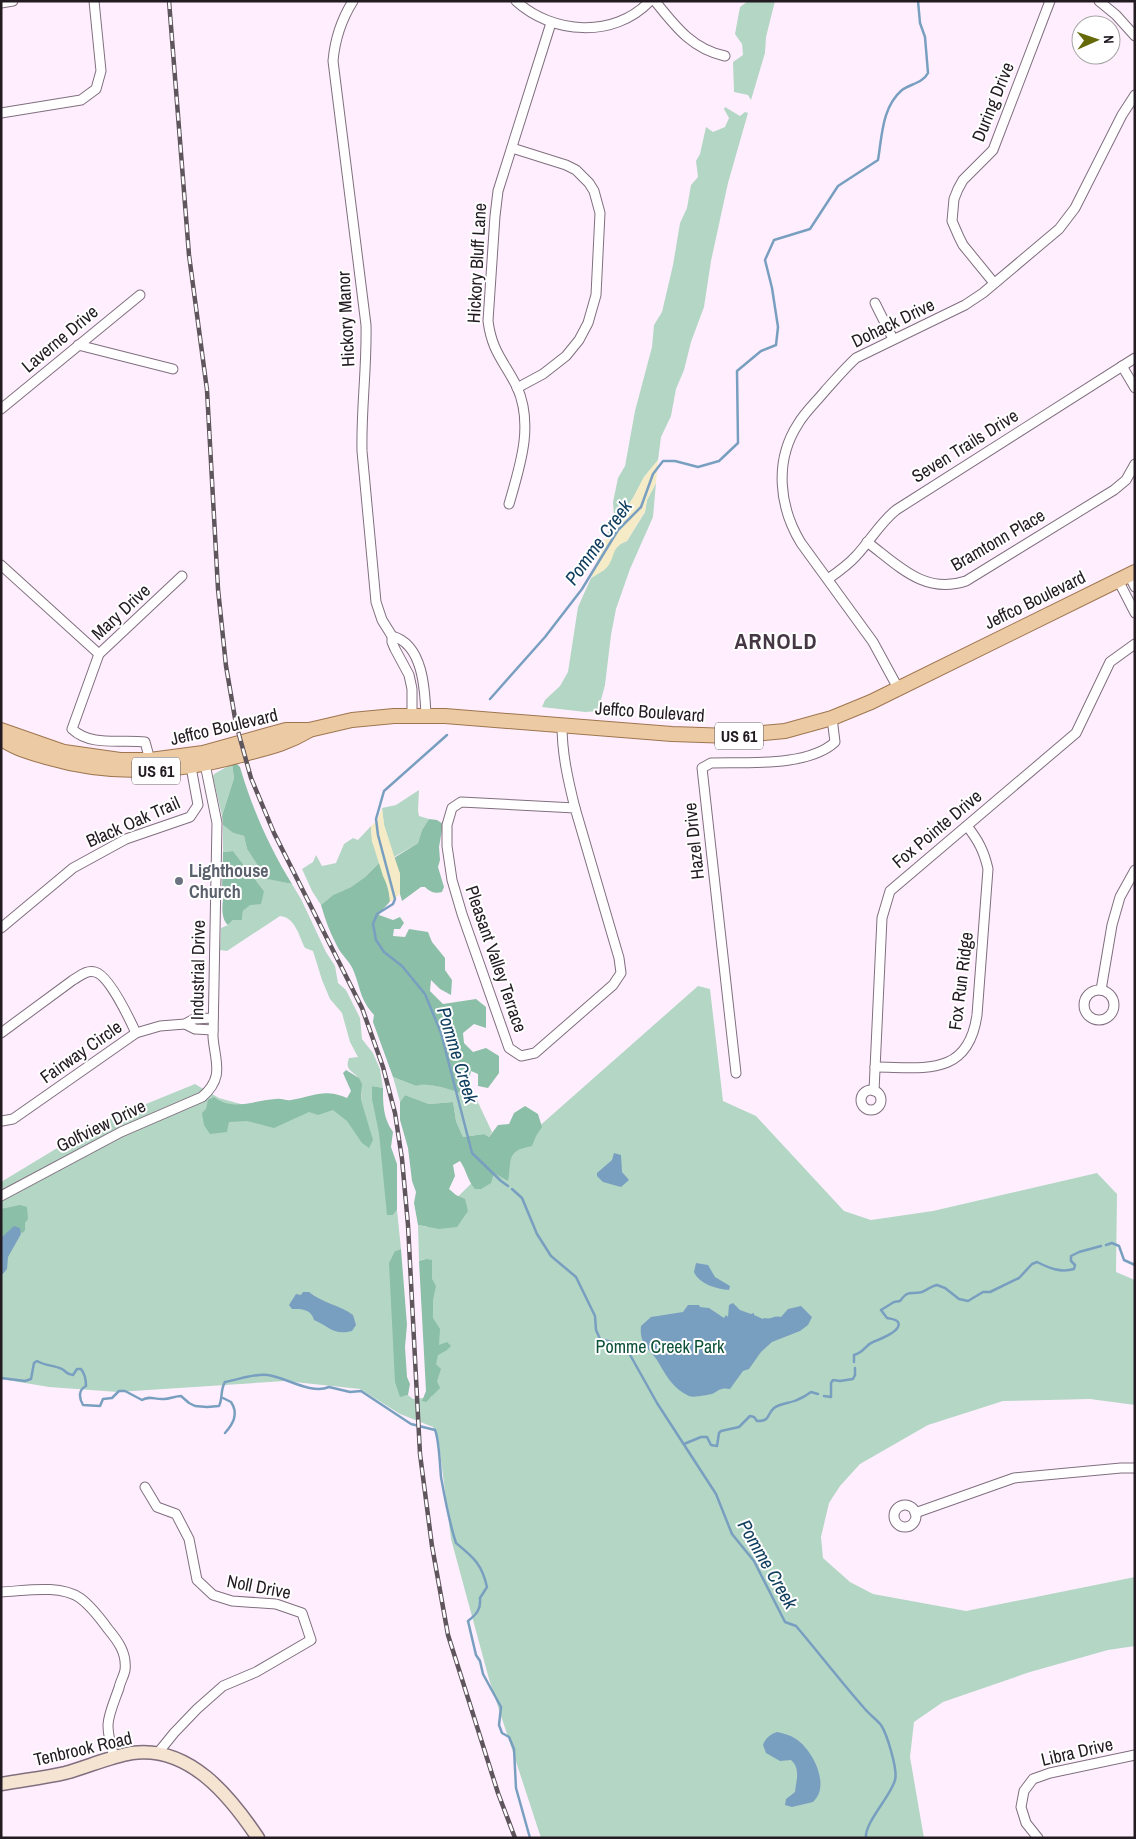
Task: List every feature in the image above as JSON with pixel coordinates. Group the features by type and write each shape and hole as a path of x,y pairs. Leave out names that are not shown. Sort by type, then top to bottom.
{"main road":[{"name":"Jeffco Boulevard","path":"1,730 64,752 120,760 150,760 203,753 286,730 309,730 352,720 419,716 672,734 731,736 785,731 832,718 1129,579"},
{"name":"Jeffco Boulevard","path":"1,738 33,753 89,768 119,771 150,771 206,764 290,742 309,730"}],"street":[{"path":"1,3 14,1"},
{"path":"1,113 81,100 96,89 101,71 94,1"},
{"name":"Hickory Manor","path":"353,1 336,38 333,61 366,326 367,349 362,451 373,582 378,610 409,675 419,716"},
{"path":"516,1 531,14 550,23 580,28 602,26 624,19 650,1"},
{"path":"655,1 691,42 704,50 725,56"},
{"name":"During Drive","path":"994,283 963,246 952,221 954,200 963,180 993,150 1050,1"},
{"path":"1099,1 1116,15 1135,36"},
{"name":"Hickory Bluff Lane","path":"509,504 525,435 524,412 517,388 493,345 488,320 496,204 550,23"},
{"name":"Dohack Drive","path":"898,688 873,642 797,537 785,508 781,481 785,456 798,424 845,367 864,352 965,305 1068,220 1122,114 1135,95"},
{"path":"512,148 576,170 590,183 600,213 596,295 588,324 579,340 566,356 543,374 517,388"},
{"name":"Laverne Drive","path":"1,409 140,295"},
{"path":"875,303 893,339"},
{"path":"78,345 173,369"},
{"name":"Seven Trails Drive","path":"828,579 847,565 884,520 903,505 1135,358"},
{"path":"1122,366 1135,388"},
{"name":"Bramtonn Place","path":"867,542 920,580 939,585 957,584 966,581 1114,490 1126,480 1135,464"},
{"path":"1,565 99,654"},
{"name":"Mary Drive","path":"150,760 145,742 96,740 80,737 72,729 99,654 182,576"},
{"path":"1129,579 1135,613"},
{"name":"Hickory Manor","path":"392,636 404,641 419,666 425,687 419,716"},
{"name":"Fox Pointe Drive","path":"874,1091 882,918 890,891 1076,733 1110,662 1135,644"},
{"name":"Hazel Drive","path":"736,1073 702,768 711,763 798,760 828,748 835,742 832,718"},
{"name":"Pleasant Valley Terrace","path":"562,725 562,744 566,771 619,958 621,973 612,985 535,1053 521,1056 509,1048 462,914 452,880 447,846 447,825 452,808 461,802 575,808"},
{"name":"Industrial Drive","path":"206,764 217,823 213,1030 218,1067 217,1077 213,1086"},
{"name":"Black Oak Trail","path":"1,928 73,868 126,839 190,816 198,805 191,767"},
{"name":"Fox Run Ridge","path":"875,1067 927,1068 941,1066 960,1054 974,1032 977,1015 988,869 982,847 966,826"},
{"path":"1101,990 1112,925 1120,897 1135,870"},
{"path":"1,1033 83,974 93,972 100,974 106,981 126,1012 136,1034"},
{"name":"Fairway Circle","path":"2,1121 13,1119 136,1034 160,1026 185,1024 198,1019 213,1018"},
{"path":"198,1019 198,1030"},
{"name":"Fairway Circle","path":"185,1024 198,1030 213,1030"},
{"name":"Golfview Drive","path":"1,1196 121,1132 202,1097 213,1086"},
{"path":"915,1513 1014,1478 1135,1468"},
{"name":"Noll Drive","path":"145,1487 157,1507 176,1514 189,1539 197,1580 213,1595 232,1600 276,1604 302,1613 311,1640 256,1672 224,1686 192,1715 157,1754"},
{"path":"1,1592 60,1591 79,1597 96,1613 120,1644 124,1654 125,1670 107,1722 109,1740 114,1757"},
{"name":"Tenbrook Road","path":"1,1784 58,1775 114,1757 138,1753 157,1754 185,1763 208,1778 229,1798 258,1838"},
{"name":"Libra Drive","path":"1038,1838 1026,1823 1021,1807 1024,1791 1033,1779 1050,1773 1135,1755"}],"green space":[{"path":"748,1 775,1 766,37 765,53 751,100 748,95 734,92 733,62 743,55 742,44 735,34 740,7"},
{"path":"725,107 740,116 745,112 748,113 728,183 711,261 704,307 676,389 671,416 661,437 658,460 644,477 633,498 605,539 614,516 613,502 618,478 625,466 635,411 652,347 654,325 662,312 680,223 687,208 691,185 698,177 696,161 700,154 706,127 713,132 725,127 729,118 724,109"},
{"path":"656,483 653,517 630,569 616,609 605,685 598,711 585,712 542,707 545,700 560,686 568,672 578,607 591,578 604,570 609,564 614,550 620,544 627,541 645,512 647,500"},
{"path":"232,764 234,778 222,816 213,777 214,774"},
{"path":"232,764 237,764 240,767 262,827 292,884 267,879 247,849 244,836 233,833 223,825 222,816 234,778"},
{"path":"419,790 419,816 429,819 422,830 418,843 394,857 384,825 382,808 396,805"},
{"path":"429,819 437,820 443,824 438,867 444,887 442,892 437,893 421,887 402,901 400,874 394,858 418,843 422,830"},
{"name":"Pomme Creek Park","path":"223,825 233,833 244,836 247,849 268,879 292,884 335,966 338,983 346,990 360,1018 362,1039 373,1053 380,1069 383,1088 372,1086 381,1117 393,1215 397,1210 401,1249 395,1251 404,1396 408,1395 413,1399 432,1397 425,1259 419,1261 418,1225 427,1227 486,1169 519,1144 698,986 710,989 723,1101 756,1116 844,1211 871,1220 933,1211 1097,1173 1117,1194 1116,1272 1135,1280 1135,1405 1090,1399 1003,1401 928,1425 860,1464 840,1486 829,1503 821,1537 823,1558 850,1582 873,1594 966,1611 1135,1577 1135,1646 1108,1650 1030,1672 943,1702 914,1722 910,1757 924,1838 541,1838 489,1679 451,1539 439,1444 433,1427 400,1414 360,1389 285,1381 118,1392 49,1387 1,1379 1,1182 97,1124 195,1084 219,1098 259,1109 361,1100 362,1090 360,1081 348,1066 349,1058 358,1057 350,1042 342,1013 330,999 313,951 305,948 293,923 280,916 227,951 220,950 221,928 233,920 242,920 243,911 264,891 233,851 223,852"},
{"path":"371,826 372,841 380,862 365,877 351,887 333,895 321,905 302,869 313,862 316,855 322,866 336,863 344,844 353,838 358,840"},
{"path":"233,851 264,891 261,904 250,905 243,911 242,920 233,920 228,925 225,922 222,909 225,892 222,887 223,852"},
{"path":"380,862 391,899 379,915 393,920 400,917 404,923 400,929 394,929 393,936 405,937 409,929 428,932 432,942 445,958 445,970 452,980 451,995 440,989 431,980 430,991 443,1004 476,999 486,1007 486,1028 474,1024 463,1033 464,1043 473,1052 486,1048 499,1056 499,1073 488,1088 478,1086 478,1074 471,1071 468,1096 435,1086 416,1086 393,1077 373,1022 374,1015 363,999 353,968 334,941 321,905 333,895 351,887 365,877"},
{"path":"346,1070 359,1078 362,1084 361,1100 373,1140 369,1148 362,1143 347,1121 333,1110 318,1115 309,1112 274,1128 247,1121 229,1122 227,1132 210,1134 204,1125 202,1113 206,1109 208,1100 214,1097 229,1104 244,1104 278,1099 291,1100 325,1093 347,1098 351,1091 343,1073"},
{"path":"393,1077 416,1086 438,1086 476,1098 492,1132 489,1137 484,1134 463,1137 456,1121 453,1102 429,1104 405,1095 400,1102"},
{"path":"372,1086 383,1088 385,1116 393,1132 391,1147 397,1164 397,1210 393,1215 387,1215 379,1133 372,1099"},
{"path":"405,1095 429,1104 453,1102 456,1121 463,1137 484,1134 489,1137 498,1125 509,1124 514,1113 525,1106 538,1114 542,1127 532,1146 514,1153 510,1161 508,1181 494,1173 491,1183 481,1189 475,1189 460,1161 453,1165 455,1176 449,1189 465,1199 468,1211 457,1227 439,1229 418,1225 414,1203 416,1192 412,1181 408,1148 400,1120 400,1102"},
{"path":"20,1205 27,1207 28,1219 25,1223 25,1230 23,1233 17,1231 1,1240 1,1209"},
{"path":"401,1249 407,1325 405,1347 407,1377 410,1384 408,1395 400,1397 395,1382 389,1263 395,1251"},
{"path":"432,1260 432,1279 436,1286 433,1300 433,1318 440,1329 439,1345 447,1342 451,1346 438,1355 436,1364 441,1369 437,1381 440,1388 426,1402 422,1401 426,1391 419,1261"}],"sand":[{"path":"658,460 656,483 647,500 645,511 627,541 618,546 608,566 591,578 605,539 633,498 644,477"},
{"path":"382,808 384,825 400,874 400,894 390,902 388,887 372,841 371,826 377,821"}],"water":[{"path":"614,1153 621,1155 622,1172 629,1180 621,1187 603,1182 597,1176 597,1173 612,1160"},
{"path":"14,1226 20,1228 21,1234 8,1257 7,1269 1,1276 1,1238"},
{"path":"696,1263 708,1265 715,1277 730,1286 729,1290 714,1287 700,1280 694,1272"},
{"path":"303,1292 309,1292 353,1315 356,1325 352,1331 340,1332 332,1330 314,1320 313,1316 308,1312 292,1309 289,1305 296,1294 301,1295"},
{"path":"733,1303 740,1310 751,1314 754,1313 754,1315 763,1319 781,1317 788,1309 801,1306 812,1317 808,1325 800,1331 772,1342 761,1352 749,1369 743,1371 730,1389 721,1389 712,1394 694,1397 683,1393 666,1376 657,1360 643,1342 641,1326 651,1317 683,1312 688,1305 699,1305 700,1307 709,1308 724,1318 726,1315 728,1317 729,1305"},
{"path":"777,1732 796,1739 814,1760 820,1778 820,1787 818,1795 813,1802 792,1807 785,1805 786,1799 795,1792 797,1771 791,1760 780,1761 766,1753 763,1745 766,1739"}],"waterway":[{"name":"Pomme Creek","path":"490,699 545,637 582,589 618,530 641,507 653,474 663,461 675,461 698,467 719,461 738,443 737,371 761,351 776,345 778,327 772,288 765,260 774,240 810,229 838,186 878,160 884,122 890,105 902,90 920,81 928,73 925,37 920,23 918,1"},
{"name":"Pomme Creek","path":"447,735 384,791 376,819 378,835 395,899 393,904 377,914 373,924 376,940 384,952 402,966 425,994 441,1033 472,1153 508,1186"},
{"name":"Pomme Creek","path":"512,1189 522,1198 537,1234 551,1256 576,1277 595,1316 596,1330 600,1339 619,1344"},
{"path":"1106,1245 1112,1243 1119,1246 1124,1260 1135,1265"},
{"path":"854,1362 854,1355 870,1343 889,1335 897,1329 898,1322 887,1318 881,1310 894,1302 900,1301 908,1294 922,1292 937,1285 945,1288 959,1299 968,1301 983,1292 990,1292 1019,1278 1032,1264 1037,1262 1059,1270 1074,1269 1075,1265 1071,1261 1071,1256 1101,1246"},
{"name":"Pomme Creek","path":"623,1347 629,1353 657,1403 716,1494 732,1534 754,1561 785,1622 796,1626 847,1688 881,1725 889,1744 896,1775 889,1794 869,1825 866,1838"},
{"path":"1,1378 25,1381 31,1379 34,1363 37,1361 62,1369 71,1375 77,1369 81,1369 86,1383 80,1394 83,1405 100,1406 103,1399 112,1398 119,1391 125,1391 142,1400 181,1396 195,1406 207,1407 219,1406 225,1382 252,1376 268,1375 314,1389 329,1387 350,1392 361,1391 411,1424 435,1430 444,1494 456,1543 476,1562 487,1587 480,1598 478,1611 468,1621 476,1655 480,1661 483,1674 501,1707 499,1725 502,1733 509,1737 514,1749 516,1788 530,1838"},
{"path":"824,1396 831,1397 831,1383 833,1380 853,1379 855,1368"},
{"path":"684,1444 701,1437 707,1437 711,1445 717,1446 721,1431 739,1427 750,1416 754,1417 757,1421 764,1420 776,1406 797,1400 811,1392 818,1394"},
{"path":"223,1398 231,1402 235,1411 233,1422 225,1433"}],"railway":[{"path":"169,1 189,255 207,390 218,589 226,666 236,724 251,778 274,833 362,1008 383,1067 395,1113 402,1159 408,1225 420,1454 432,1546 448,1635 498,1793 515,1838"}],"place":[{"name":"Lighthouse Church","path":"179,881"}],"district":[{"name":"ARNOLD","path":"776,641"}]}
